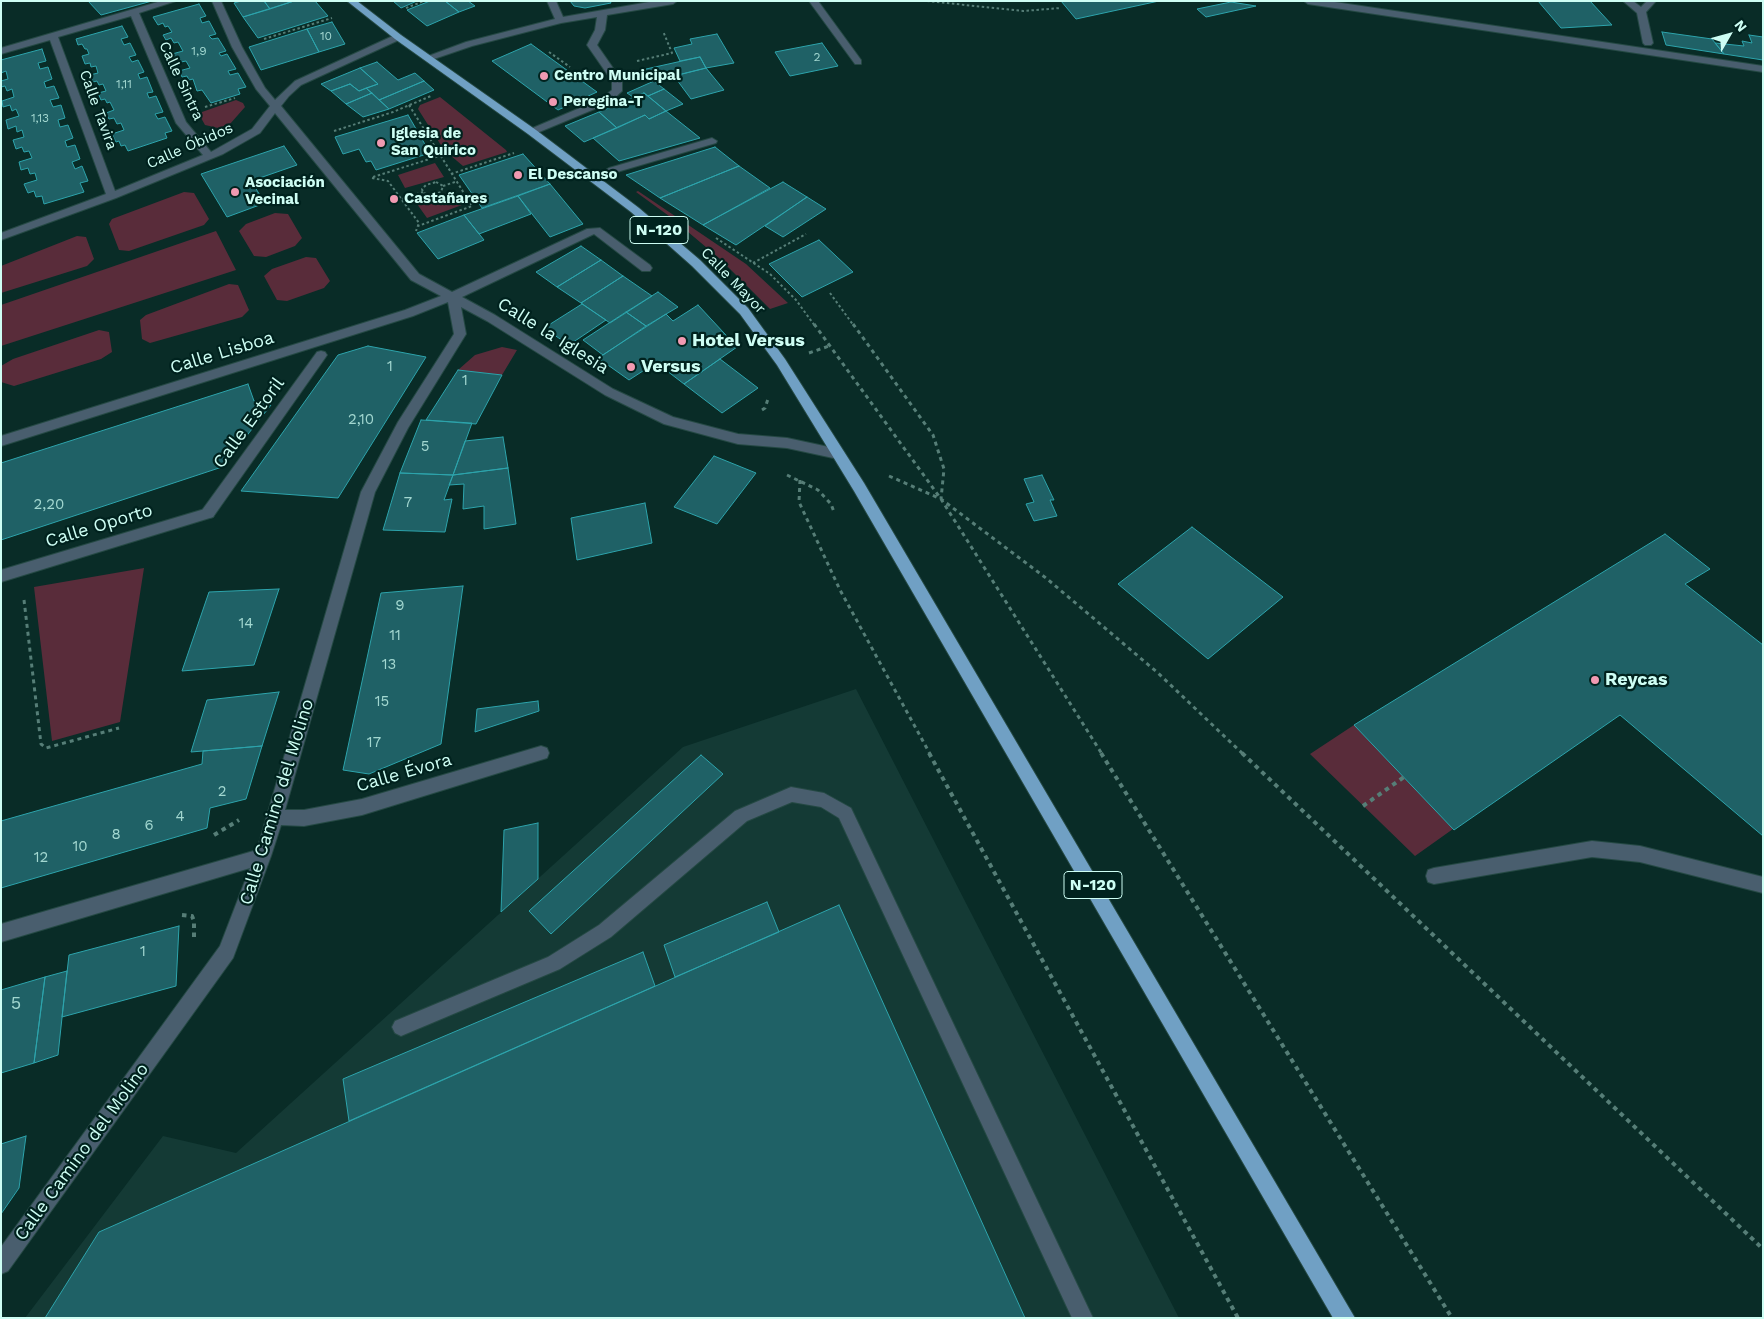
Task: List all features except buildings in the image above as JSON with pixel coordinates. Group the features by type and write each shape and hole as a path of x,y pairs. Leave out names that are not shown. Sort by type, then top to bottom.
{"highway":[{"name":"Calle Mayor","path":"352,1 398,37 532,132 663,234 739,305 781,362 838,454"},
{"name":"N-120","path":"838,454 1031,779 1345,1318"}],"street":[{"path":"1,51 172,1"},
{"name":"Calle la Iglesia","path":"216,1 237,47 261,89 409,271 416,277 524,338 609,392 641,409 669,420 738,439 787,443 838,454"},
{"path":"551,1 560,20"},
{"path":"428,58 468,44 560,20 602,15 673,1"},
{"path":"813,1 858,62"},
{"path":"1308,1 1763,69"},
{"path":"1627,1 1641,12 1648,42"},
{"path":"1641,12 1652,1"},
{"name":"Calle Sintra","path":"134,12 178,116 185,129 209,156"},
{"path":"532,132 604,101 616,91 617,81 592,45 600,30 602,15"},
{"name":"Calle Tavira","path":"54,36 112,196"},
{"name":"Calle Óbidos","path":"1,237 112,196 209,156 256,131 285,94 298,83 398,37"},
{"path":"594,180 613,170 712,141"},
{"name":"Calle la Iglesia","path":"453,297 596,230 646,268"},
{"name":"Calle Lisboa","path":"1,440 409,313 453,297"},
{"name":"Calle Camino del Molino","path":"1,1264 227,952 263,856 275,817 368,492 403,425 460,334 453,297"},
{"name":"Calle Estoril","path":"208,514 321,355"},
{"name":"Calle Oporto","path":"1,576 208,514"},
{"name":"Calle Évora","path":"275,817 304,818 362,807 540,753"},
{"path":"400,1028 554,963 605,931 741,816 791,794 824,800 845,812 1082,1318"},
{"path":"1434,876 1592,849 1640,854 1763,885"},
{"path":"1,933 263,856"}],"path":[{"path":"402,10 424,1"},
{"path":"927,1 1023,11 1061,8"},
{"path":"237,47 338,16"},
{"path":"629,63 672,53 661,27"},
{"path":"548,51 570,67"},
{"path":"178,116 261,89"},
{"path":"330,132 409,106 435,94"},
{"path":"409,106 455,182 472,206 418,226"},
{"path":"371,178 439,156"},
{"path":"364,176 383,179 388,182 419,222 413,235"},
{"path":"423,192 424,187 429,184 436,182 443,186 455,182"},
{"path":"402,199 423,192 435,195 443,190 443,186"},
{"path":"753,263 806,234"},
{"path":"830,293 933,435 944,469 941,499"},
{"path":"830,346 941,499 1009,604 1452,1318"},
{"path":"759,412 765,408 768,402 768,394"},
{"path":"838,454 941,499 1046,578 1158,673 1763,1249"},
{"path":"800,480 799,502 840,590 1238,1318"},
{"path":"20,570 41,744 46,748 118,728"},
{"path":"1363,806 1404,777"},
{"path":"179,915 192,916 194,922 194,944"}],"shaded area":[{"path":"440,97 507,152 463,166 444,150 418,109 420,105"},
{"path":"236,100 243,103 245,107 230,124 218,128 205,125 200,116 202,112"},
{"path":"435,163 444,177 405,188 398,175"},
{"path":"453,191 462,205 427,218 417,204"},
{"path":"638,191 746,264 788,303 770,309 719,258 669,216 636,192"},
{"path":"184,192 194,193 209,219 204,225 129,251 119,250 109,224 112,219"},
{"path":"275,213 288,214 302,238 295,246 266,257 254,256 239,231 246,224"},
{"path":"216,231 236,270 1,346 1,305"},
{"path":"77,236 86,237 94,259 87,266 1,293 1,266"},
{"path":"306,257 316,258 330,281 324,288 287,301 277,300 264,276 272,269"},
{"path":"229,284 238,285 249,310 242,317 150,343 142,339 140,320 146,315"},
{"path":"99,330 109,332 112,352 101,359 14,386 1,382 1,366 13,359"},
{"path":"502,347 517,350 502,375 458,370 475,355"},
{"path":"144,568 120,722 52,741 34,587"},
{"path":"856,689 1179,1318 25,1318 163,1136 236,1153 683,747"},
{"path":"1354,725 1453,829 1415,856 1310,754"}],"place":[{"name":"Centro Municipal","path":"544,76"},
{"name":"Peregina-T","path":"553,102"},
{"name":"Iglesia de San Quirico","path":"381,143"},
{"name":"El Descanso","path":"518,175"},
{"name":"Asociación Vecinal","path":"235,192"},
{"name":"Castañares","path":"394,199"},
{"name":"Hotel Versus","path":"682,341"},
{"name":"Versus","path":"631,367"},
{"name":"Reycas","path":"1595,680"}]}
